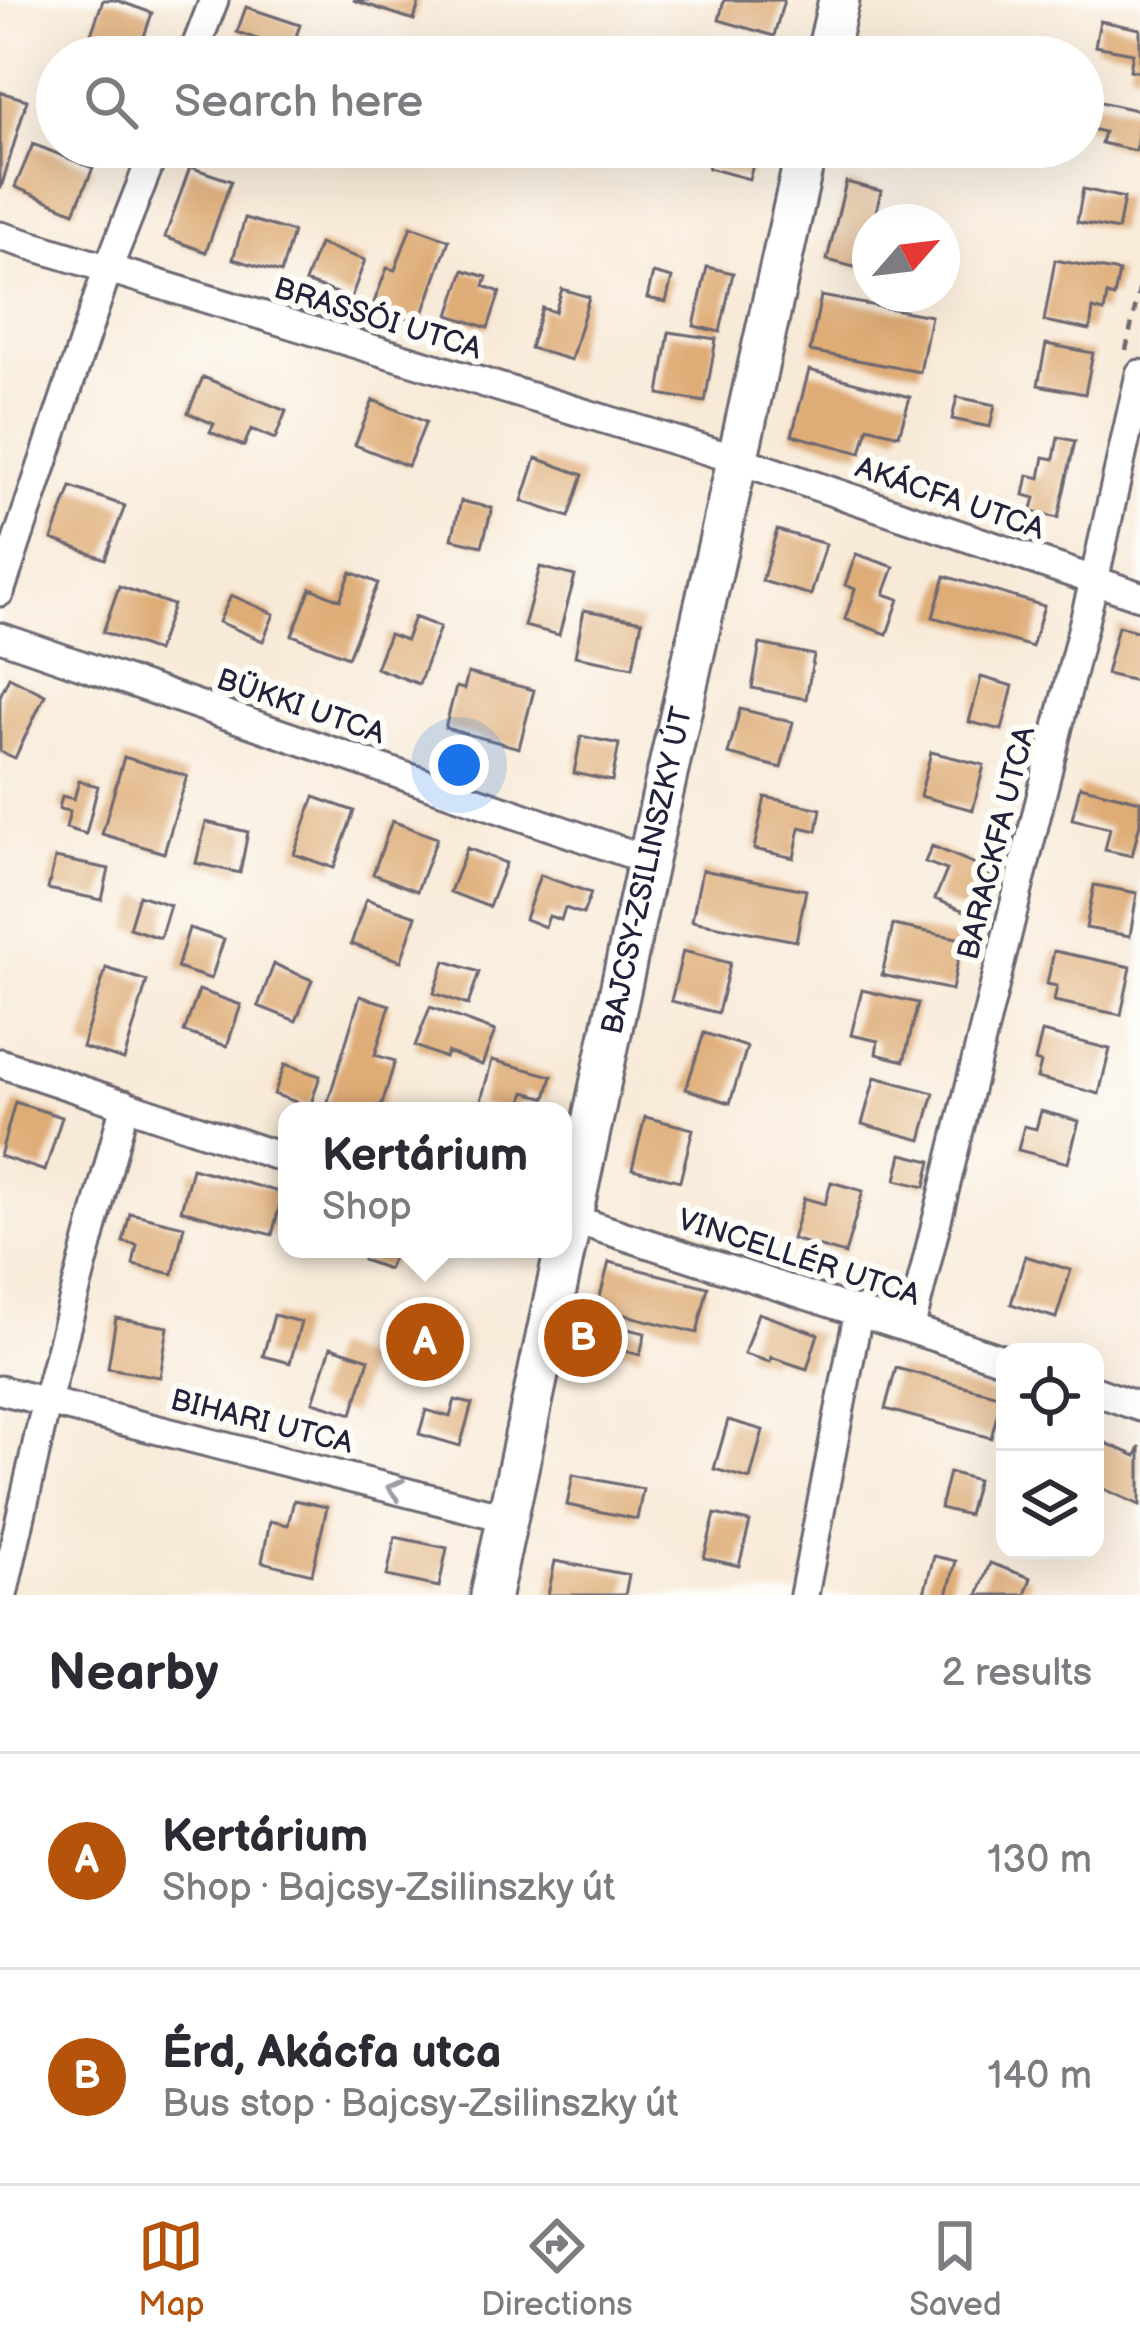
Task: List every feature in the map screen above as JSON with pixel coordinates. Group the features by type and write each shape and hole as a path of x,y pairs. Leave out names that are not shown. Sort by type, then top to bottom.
{"main road":[{"path":"831,36 839,0"},
{"name":"BAJCSY-ZSILINSZKY ÚT","path":"572,1205 802,168"},
{"name":"BAJCSY-ZSILINSZKY ÚT","path":"491,1595 561,1258"}],"street":[{"path":"199,36 214,0"},
{"path":"0,592 107,271 148,168"},
{"name":"BRASSÓI UTCA","path":"0,236 739,460"},
{"name":"BARACKFA UTCA","path":"911,1327 1094,581 1140,374"},
{"name":"AKÁCFA UTCA","path":"739,460 1140,596"},
{"name":"BÜKKI UTCA","path":"0,637 648,860"},
{"path":"0,1064 278,1156"},
{"path":"3,1595 47,1400 125,1104"},
{"name":"VINCELLÉR UTCA","path":"572,1243 859,1310 996,1357"},
{"path":"803,1595 859,1310"},
{"name":"BIHARI UTCA","path":"0,1390 508,1518"},
{"path":"1104,1394 1140,1407"}],"building":[{"path":"103,0 152,13 144,36 90,36"},
{"path":"353,0 420,0 414,20"},
{"path":"724,0 784,0 774,36 719,20"},
{"path":"246,7 300,25 296,36 237,32"},
{"path":"1100,21 1140,29 1140,72 1130,70 1133,53 1104,48 1104,36 1097,36"},
{"path":"0,92 27,100 1,188 0,188"},
{"path":"1104,103 1140,111 1136,151 1104,144"},
{"path":"33,144 36,168 93,168 74,212 15,187"},
{"path":"190,168 231,181 206,252 165,237"},
{"path":"708,168 752,168 749,179"},
{"path":"846,182 881,191 878,204 852,204 852,266 827,260"},
{"path":"1083,189 1124,198 1118,230 1077,222"},
{"path":"245,218 293,232 281,273 233,259"},
{"path":"411,226 449,240 420,322 373,305 387,268 395,270"},
{"path":"319,244 365,260 351,298 305,282"},
{"path":"1055,260 1119,272 1114,297 1107,295 1104,312 1093,309 1090,330 1044,321"},
{"path":"707,267 733,273 720,332 694,326"},
{"path":"464,270 487,277 484,286 500,292 488,328 449,315"},
{"path":"653,273 672,278 666,302 647,298"},
{"path":"562,289 589,297 571,360 530,348 542,308 555,312"},
{"path":"821,296 852,302 852,312 931,316 920,372 810,351"},
{"path":"669,332 716,339 705,402 659,394"},
{"path":"1046,344 1093,353 1085,394 1038,385"},
{"path":"809,370 910,397 899,435 868,427 861,453 792,435"},
{"path":"203,377 286,411 275,439 251,429 244,446 210,432 214,424 188,413"},
{"path":"957,397 995,405 990,427 952,419"},
{"path":"373,400 426,422 408,466 355,445"},
{"path":"1058,437 1075,441 1058,518 1031,512 1035,498 1024,495 1028,475 1040,478 1044,457 1054,459"},
{"path":"536,458 583,475 569,517 522,501"},
{"path":"71,487 125,506 105,559 52,539"},
{"path":"461,501 492,508 482,546 452,539"},
{"path":"777,530 826,544 811,595 762,581"},
{"path":"856,554 894,567 884,594 899,599 887,634 845,619 855,589 845,585"},
{"path":"540,567 575,576 559,635 524,626"},
{"path":"351,572 378,583 348,657 292,635 311,588 340,600"},
{"path":"945,576 1044,606 1032,647 933,617"},
{"path":"119,586 173,605 157,651 103,632"},
{"path":"231,595 274,614 263,641 219,622"},
{"path":"584,610 642,621 633,667 575,656"},
{"path":"414,617 440,627 419,684 376,668 389,634 406,640"},
{"path":"1118,626 1140,632 1140,682 1106,674"},
{"path":"760,644 814,655 806,699 752,688"},
{"path":"468,673 534,690 519,748 445,728 456,687 464,689"},
{"path":"9,677 45,695 15,758 0,751 0,696"},
{"path":"981,677 1013,686 1002,730 969,722"},
{"path":"740,709 793,722 781,768 728,754"},
{"path":"581,736 619,744 612,781 574,773"},
{"path":"931,752 984,765 973,810 920,796"},
{"path":"124,757 187,776 164,853 102,834"},
{"path":"79,781 98,786 86,834 66,828 70,811 59,809 62,796 74,799"},
{"path":"1080,786 1140,801 1132,856 1105,850 1110,828 1072,819"},
{"path":"314,797 354,811 334,868 294,854"},
{"path":"765,797 821,809 817,831 800,827 794,858 754,849"},
{"path":"392,821 437,838 417,891 373,874"},
{"path":"206,822 248,832 240,873 196,863"},
{"path":"932,846 992,871 974,915 935,899 947,870 925,862"},
{"path":"467,848 506,863 489,907 450,892"},
{"path":"55,858 109,869 102,900 48,889"},
{"path":"702,870 806,890 796,941 692,921"},
{"path":"540,875 591,893 583,914 565,908 561,920 549,916 545,927 525,919"},
{"path":"1094,885 1137,893 1130,936 1086,928"},
{"path":"139,895 170,905 160,938 129,928"},
{"path":"366,899 416,916 401,961 351,944"},
{"path":"893,925 962,939 952,990 882,975"},
{"path":"189,928 224,939 211,979 177,968"},
{"path":"683,951 730,963 718,1013 671,1001"},
{"path":"1054,951 1131,967 1121,1015 1054,1001 1057,986 1047,984"},
{"path":"445,961 479,972 468,1005 434,993"},
{"path":"274,964 312,980 296,1021 258,1006"},
{"path":"106,968 147,981 124,1060 82,1047"},
{"path":"199,990 241,1005 227,1046 184,1032"},
{"path":"862,990 918,1003 904,1061 876,1054 878,1041 851,1035"},
{"path":"360,996 390,1005 375,1055 395,1061 383,1102 328,1102"},
{"path":"430,1007 495,1031 482,1065 415,1046"},
{"path":"1042,1032 1110,1049 1099,1094 1037,1078 1041,1063 1035,1061"},
{"path":"704,1033 747,1047 730,1103 686,1089"},
{"path":"492,1060 552,1076 546,1098 525,1092 522,1102 481,1102"},
{"path":"285,1064 320,1076 312,1102 274,1094"},
{"path":"875,1077 934,1093 921,1140 862,1124"},
{"path":"15,1102 62,1117 45,1171 0,1156"},
{"path":"1041,1111 1079,1121 1068,1163 1018,1150 1024,1126 1036,1129"},
{"path":"645,1117 693,1129 680,1181 632,1169"},
{"path":"902,1154 931,1161 925,1187 896,1180"},
{"path":"192,1168 278,1192 272,1235 181,1210"},
{"path":"831,1182 863,1191 845,1254 792,1239 804,1198 825,1204"},
{"path":"130,1213 184,1226 173,1274 133,1265 137,1245 123,1242"},
{"path":"1025,1256 1071,1270 1056,1318 1011,1304"},
{"path":"364,1258 392,1258 388,1269"},
{"path":"609,1262 708,1287 697,1333 597,1308"},
{"path":"758,1313 818,1334 807,1369 744,1354"},
{"path":"274,1315 301,1322 290,1363 263,1356"},
{"path":"116,1318 168,1327 160,1377 108,1368"},
{"path":"602,1323 645,1333 640,1355 597,1344"},
{"path":"331,1347 369,1359 352,1414 313,1402"},
{"path":"896,1368 996,1394 991,1438 885,1409"},
{"path":"455,1400 472,1404 460,1446 419,1434 426,1410 450,1417"},
{"path":"728,1420 763,1430 750,1479 714,1469"},
{"path":"1104,1442 1136,1456 1140,1446 1140,1505 1104,1489"},
{"path":"949,1472 977,1480 968,1515 940,1508"},
{"path":"573,1475 643,1489 637,1519 567,1505"},
{"path":"294,1500 327,1507 312,1574 262,1562 270,1521 288,1525"},
{"path":"715,1514 750,1522 739,1566 704,1558"},
{"path":"395,1537 447,1548 439,1587 387,1576"},
{"path":"934,1556 956,1561 947,1595 924,1593"},
{"path":"555,1561 629,1575 625,1595 548,1595"},
{"path":"990,1563 1031,1578 1025,1595 978,1595"}],"place":[{"name":"Érd, Akácfa utca","path":"583,1338"},
{"name":"Kertárium","path":"425,1342"}]}
